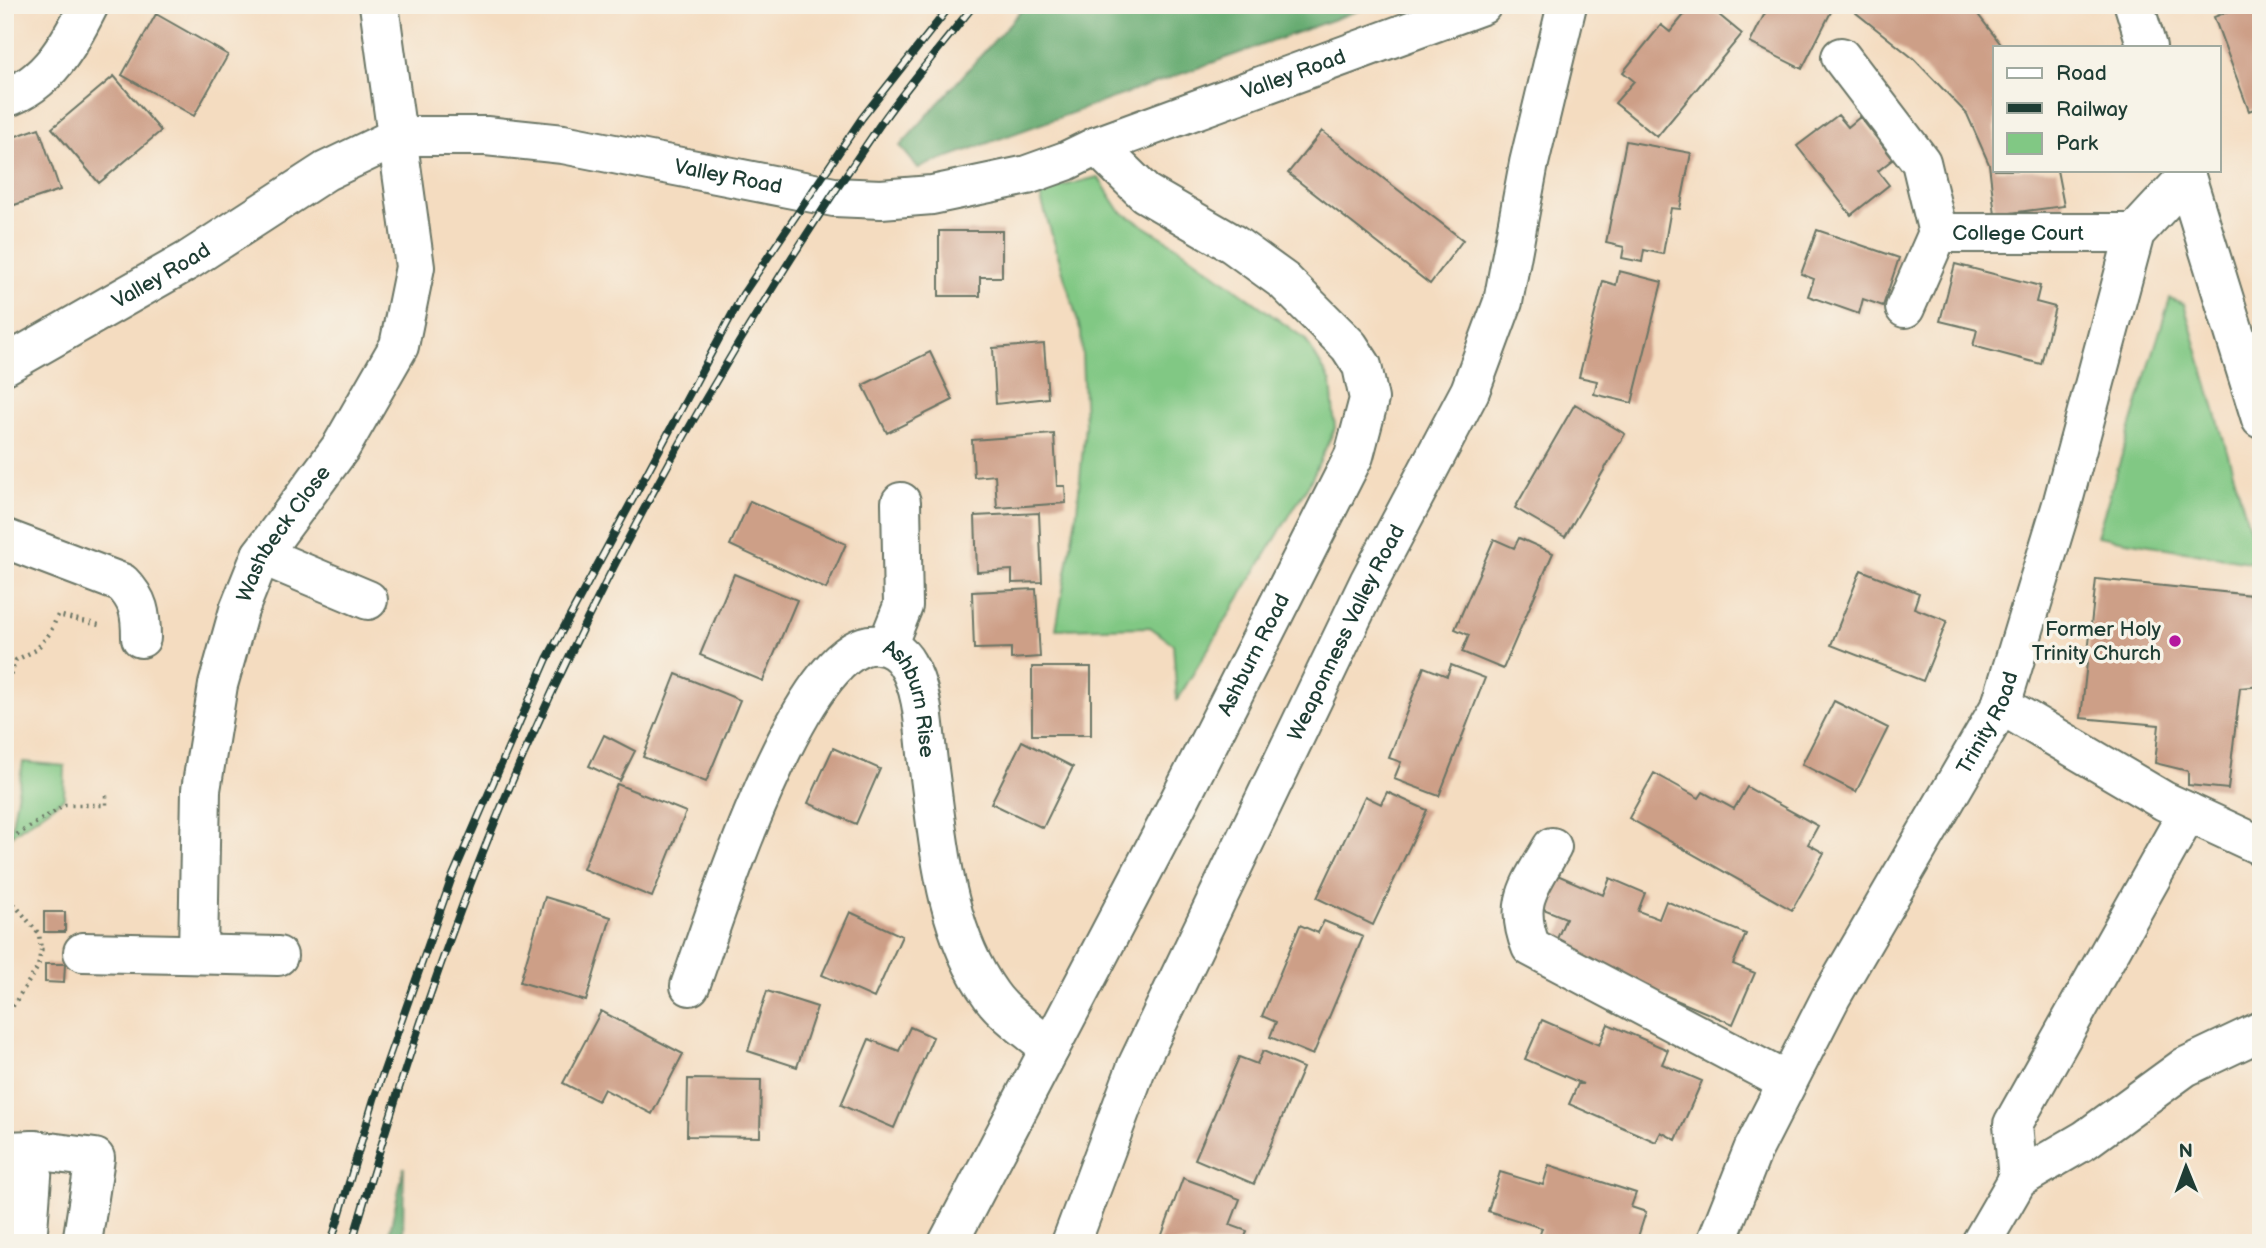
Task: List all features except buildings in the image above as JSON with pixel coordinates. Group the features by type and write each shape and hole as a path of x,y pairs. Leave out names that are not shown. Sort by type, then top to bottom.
{"street":[{"path":"5,98 40,79 69,44 89,5"},
{"name":"Washbeck Close","path":"198,953 201,790 224,658 239,610 261,555 341,447 399,346 415,267 379,5"},
{"name":"Valley Road","path":"5,365 189,260 326,171 398,136 486,136 563,144 834,197 881,199 932,195 1027,175 1066,162 1097,146 1482,5"},
{"name":"Weaponness Valley Road","path":"1071,1243 1137,1066 1369,582 1470,391 1503,302 1529,163 1567,5"},
{"path":"2134,5 2147,46"},
{"name":"College Court","path":"1841,57 1921,162 1938,233 2135,233"},
{"name":"Ashburn Road","path":"948,1243 1170,819 1354,456 1369,399 1363,366 1349,346 1284,281 1233,244 1145,194 1097,146"},
{"path":"2185,174 2261,419"},
{"name":"Trinity Road","path":"1716,1243 1753,1150 1831,997 2001,705 2063,501 2135,233 2185,174"},
{"path":"1905,308 1938,233"},
{"path":"887,646 903,606 901,502"},
{"path":"6,539 122,583 131,592 141,611 141,638"},
{"path":"261,555 368,600"},
{"name":"Ashburn Rise","path":"690,986 763,785 808,700 848,653 873,644 887,646 906,662 915,684 922,716 940,854 959,935 991,996 1050,1048"},
{"path":"2001,705 2188,812 2261,846"},
{"path":"2018,1179 2013,1124 2188,812"},
{"path":"1552,847 1527,890 1521,922 1531,947 1787,1082"},
{"path":"83,951 278,956"},
{"path":"1981,1243 2018,1179 2085,1140 2185,1067 2261,1031"},
{"path":"27,1243 20,1151 95,1158 82,1243"}],"path":[{"path":"5,687 16,660 36,650 50,633 58,615 141,638"},
{"path":"5,842 65,805 106,805 106,794"},
{"path":"5,892 38,934 41,950 38,967 5,1018"},
{"path":"41,950 83,951"}],"green space":[{"path":"1026,5 1374,5 918,168 900,146"},
{"path":"1098,177 1120,211 1178,247 1305,339 1331,382 1335,428 1310,482 1177,700 1173,644 1150,627 1056,629 1077,511 1085,425 1081,332 1039,192"},
{"path":"2170,298 2184,304 2260,564 2097,536"},
{"path":"23,762 65,766 64,798 10,836"},
{"path":"404,1167 403,1243 387,1243"}],"railway":[{"path":"331,1243 374,1099 451,880 547,659 743,294 862,118 951,5"},
{"path":"352,1243 409,1057 474,874 524,754 600,593 685,435 777,281 887,116 974,5"}],"place":[{"name":"Former Holy Trinity Church","path":"2175,641"}]}
